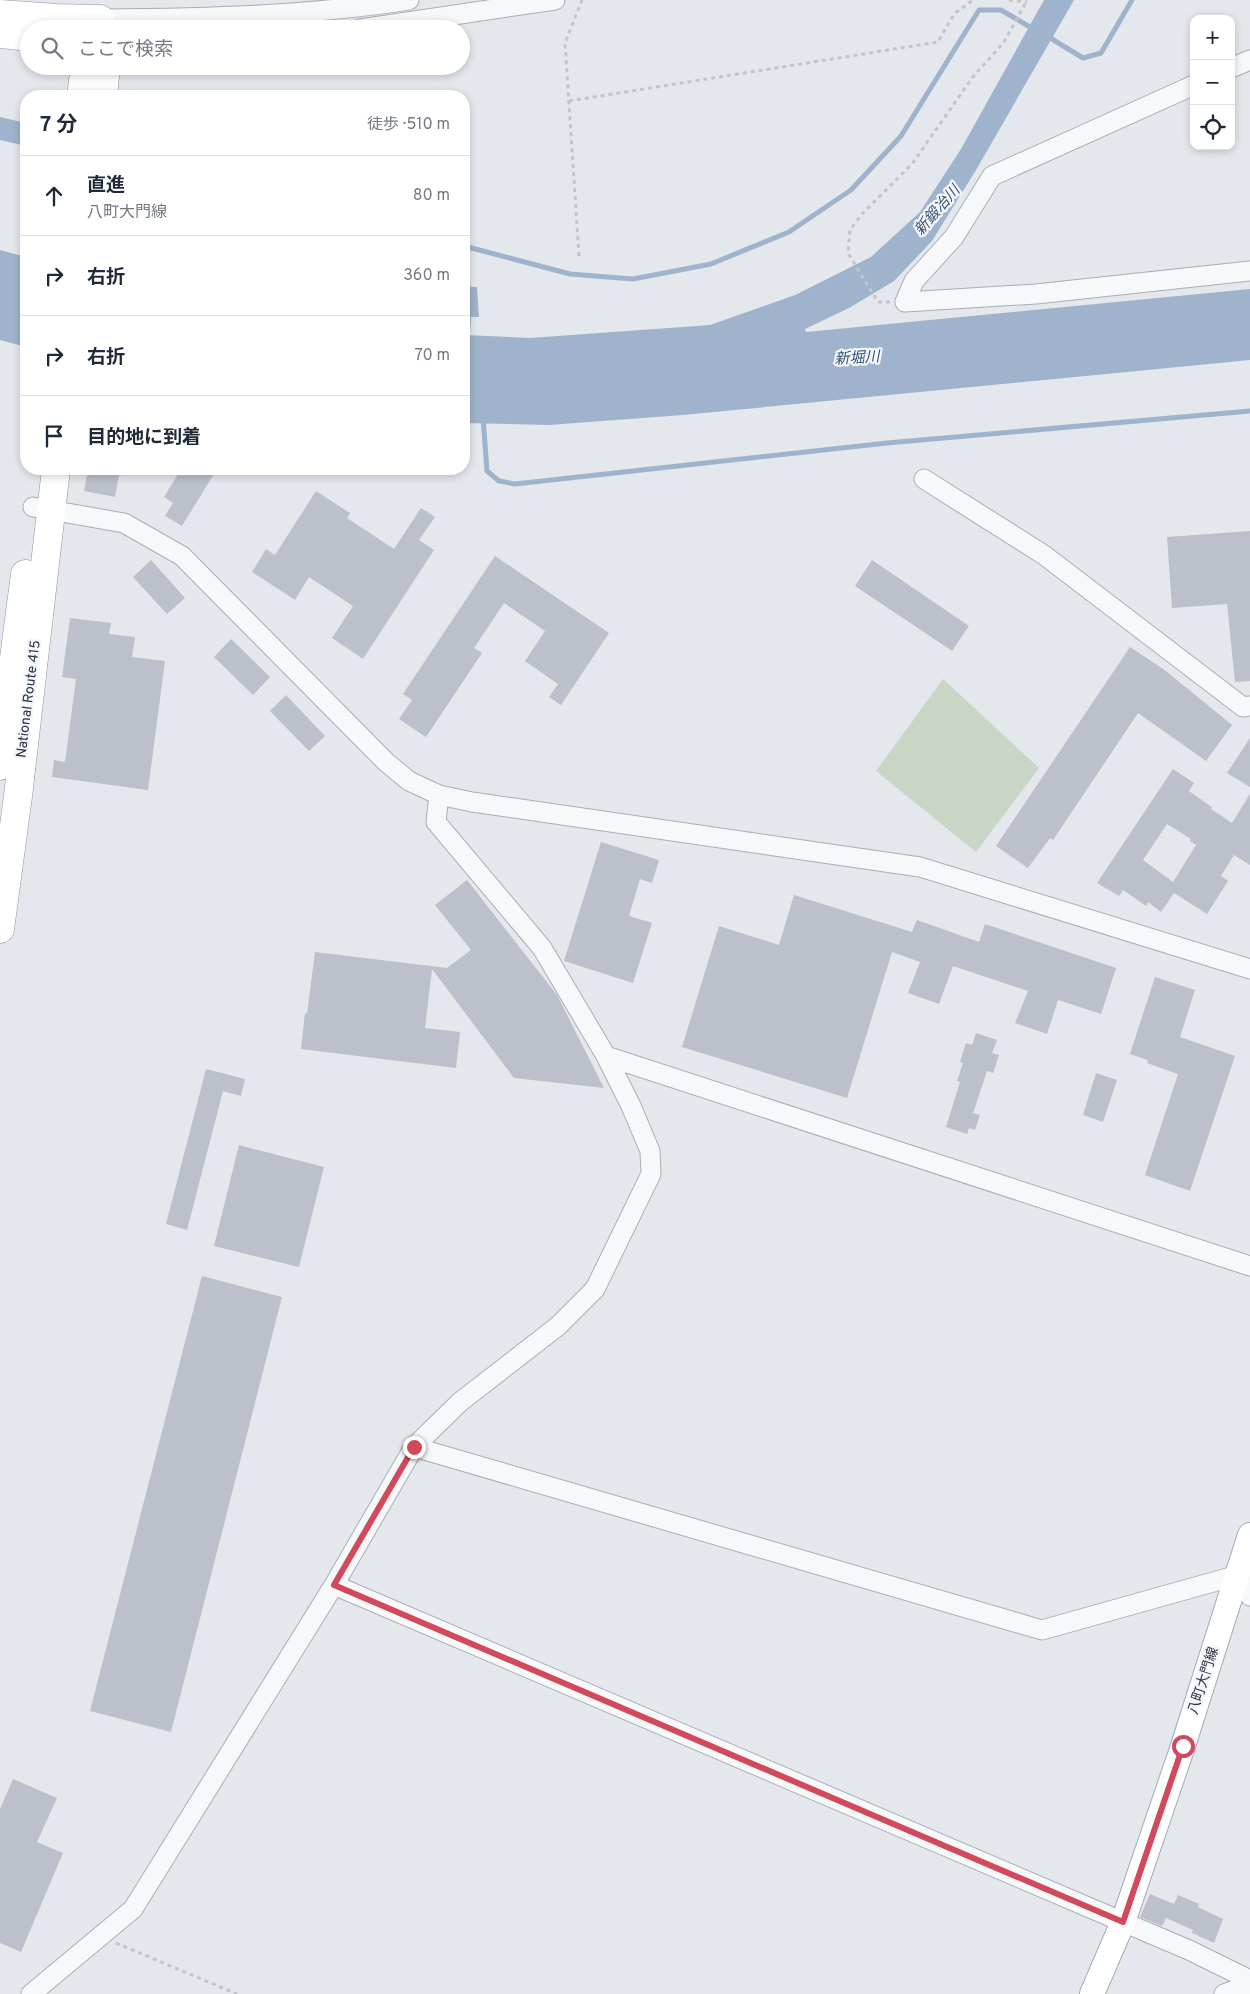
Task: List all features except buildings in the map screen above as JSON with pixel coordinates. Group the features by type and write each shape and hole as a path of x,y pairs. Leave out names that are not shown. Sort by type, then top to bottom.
{"highway":[{"path":"0,14 67,20"},
{"path":"0,34 20,36"},
{"path":"82,90 84,75"},
{"path":"104,90 105,75"},
{"name":"National Route 415","path":"0,929 18,796 42,508 38,475"},
{"name":"National Route 415","path":"0,766 42,508 54,475"}],"main road":[{"name":"八町大門線","path":"1092,1994 1123,1922 1244,1571 1250,1535"}],"street":[{"path":"190,20 357,8 409,0"},
{"path":"421,20 555,0"},
{"path":"1235,66 1250,60"},
{"path":"1190,87 992,176 954,237 914,281 905,302 1036,294 1250,271"},
{"path":"924,479 1044,555 1243,707 1250,706"},
{"path":"42,508 124,523 182,556 386,762 409,781 439,795 472,802 920,867 1250,969"},
{"path":"31,1994 133,1909 334,1585 414,1447 460,1402 558,1326 595,1289 651,1174 650,1151 606,1056 542,948 436,822 439,795"},
{"path":"606,1056 1250,1266"},
{"path":"414,1447 1042,1630 1244,1571 1250,1596"},
{"path":"334,1585 1189,1950 1250,1980"},
{"path":"1224,1994 1250,1985"}],"path":[{"path":"579,256 565,43 582,0"},
{"path":"569,101 938,42 954,14 973,0"},
{"path":"905,302 878,302 848,253 850,230 862,214 912,164 972,78 1004,42 1027,1 1009,0"},
{"path":"102,1936 237,1994"}],"green space":[{"path":"943,679 1039,768 976,852 876,771"}],"water":[{"path":"1044,0 1074,0 976,170 932,241 894,281 849,308 805,329 806,332 1250,289 1250,360 683,415 549,425 470,423 470,335 530,338 710,325 795,295 871,257 920,212 961,149"},
{"path":"0,117 20,122 20,145 0,140"},
{"path":"0,250 20,255 20,345 0,340"},
{"path":"470,283 471,287 477,287 479,317 470,317"}],"waterway":[{"path":"1047,36 1083,58 1101,53 1132,0"},
{"path":"470,248 570,274 633,279 711,264 789,232 851,190 901,136 979,10 1001,10 1035,30"},
{"path":"483,417 487,471 499,481 515,484 887,443 1250,411"}],"route":[{"path":"414,1447 334,1585 1123,1922 1183,1746"}],"water label":[{"name":"新鍛冶川","path":"938,211"},
{"name":"新堀川","path":"857,359"}]}
